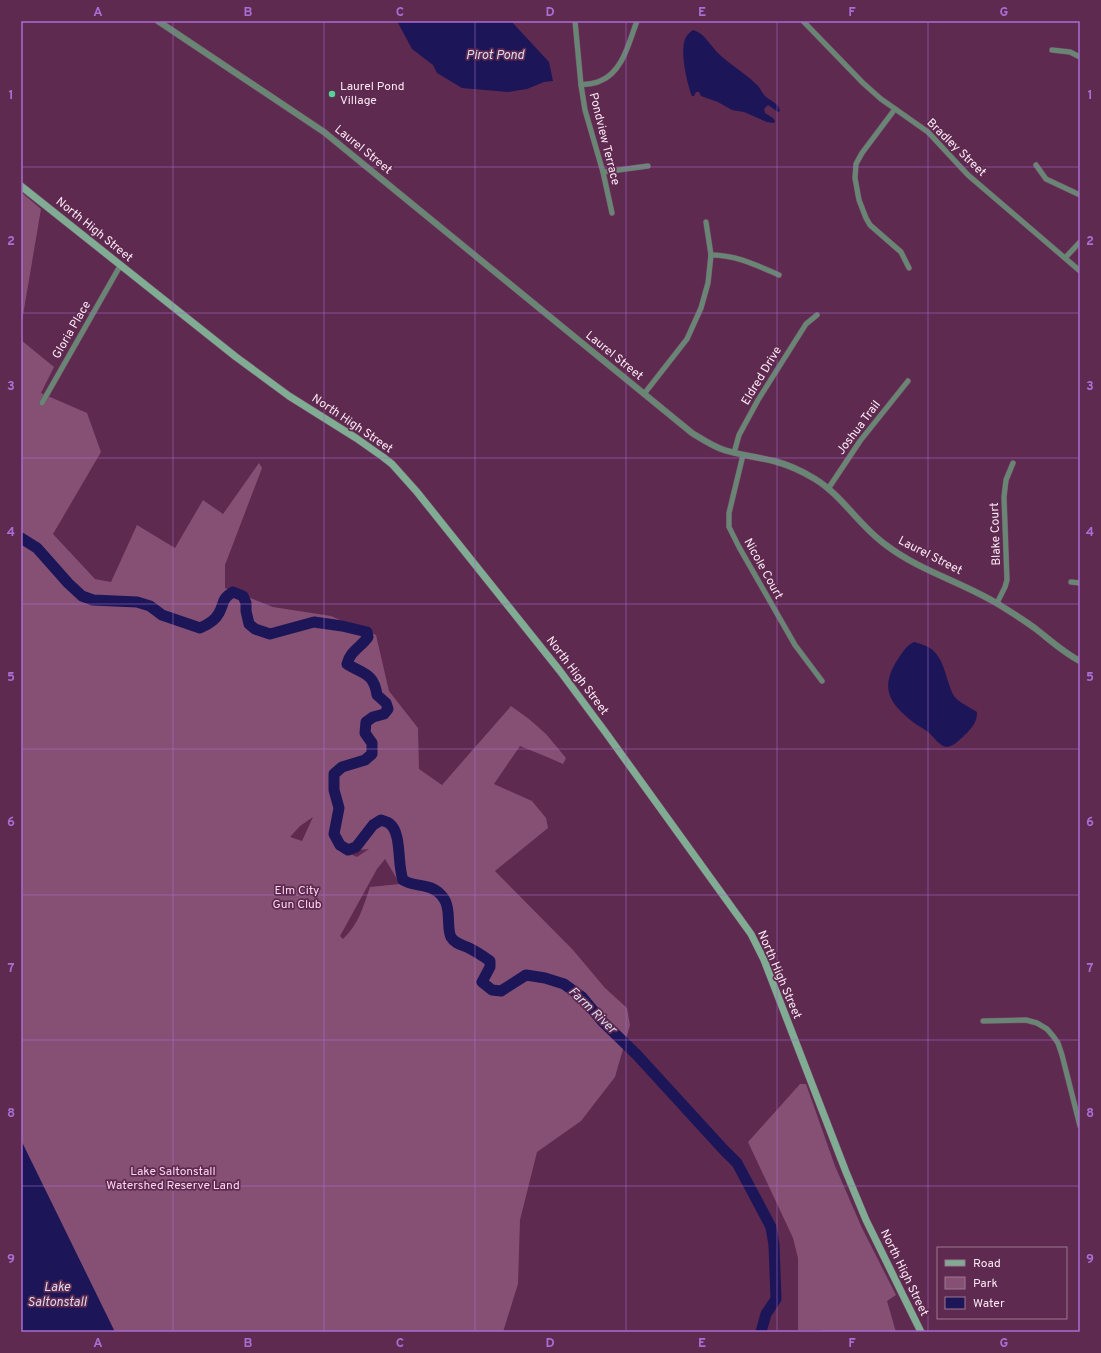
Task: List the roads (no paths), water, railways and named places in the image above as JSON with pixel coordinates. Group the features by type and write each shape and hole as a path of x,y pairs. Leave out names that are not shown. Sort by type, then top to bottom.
{"main road":[{"name":"North High Street","path":"21,186 120,266 266,380 361,441 392,464 417,492 565,677 751,934 764,960 866,1220 921,1332"}],"street":[{"name":"Laurel Street","path":"158,21 324,132 692,433 713,445 734,453 774,461 795,468 819,481 838,498 870,533 894,551 920,566 997,603 1035,628 1068,654 1080,661"},
{"name":"Pondview Terrace","path":"575,21 585,110 612,213"},
{"path":"581,85 599,82 615,70 621,62 637,21"},
{"name":"Bradley Street","path":"804,21 863,83 895,109 928,132 963,170 1080,271"},
{"path":"1052,50 1070,52 1080,57"},
{"path":"895,109 862,153 856,164 855,178 859,200 870,225 901,252 909,268"},
{"path":"1036,165 1046,179 1080,195"},
{"path":"602,172 648,166"},
{"path":"644,394 684,343 698,318 708,283 711,255 706,222"},
{"path":"1065,258 1080,242"},
{"path":"711,255 742,259 779,275"},
{"name":"Gloria Place","path":"42,403 120,266"},
{"name":"Eldred Drive","path":"734,453 740,435 758,400 806,324 817,315"},
{"name":"Joshua Trail","path":"828,489 860,441 908,381"},
{"name":"Nicole Court","path":"743,455 729,513 729,527 789,635 822,682"},
{"name":"Blake Court","path":"997,603 1007,580 1004,497 1006,480 1012,464"},
{"path":"1071,582 1080,583"},
{"path":"984,1021 1026,1020 1037,1023 1047,1029 1054,1036 1062,1055 1080,1126"}],"water":[{"name":"Pirot Pond","path":"397,21 511,21 549,62 553,81 544,82 527,89 508,92 462,88 437,73 433,65 412,49"},
{"path":"693,30 705,37 720,55 752,80 765,96 778,106 780,111 778,112 768,105 764,109 765,113 773,118 775,121 774,123 767,122 744,112 732,110 718,102 701,96 699,92 696,92 694,96 692,96 686,75 683,50 686,37"},
{"path":"914,642 926,646 937,655 944,668 954,696 977,712 975,721 971,728 958,742 953,745 944,747 928,732 898,709 890,695 888,688 891,672 904,651"},
{"name":"Lake Saltonstall","path":"21,1140 115,1332 21,1332"}],"waterway":[{"name":"Farm River","path":"21,538 37,548 68,583 82,596 93,600 137,602 150,606 162,615 200,628 215,618 219,613 225,599 233,592 243,596 246,603 249,624 255,629 270,634 314,622 342,626 367,632 368,637 353,652 347,664 363,672 370,678 376,688 377,695 386,703 388,709 384,714 373,717 366,722 365,733 372,743 372,754 365,760 342,767 334,774 334,790 339,808 334,834 340,845 348,850 356,847 373,825 381,820 389,823 394,829 398,842 403,880 412,884 433,889 442,896 447,906 451,937 457,943 475,951 490,961 490,967 482,982 492,990 501,991 526,975 545,978 564,984 582,997 602,1021 637,1055 737,1163 771,1227 774,1245 776,1299 766,1314 761,1332"}],"place":[{"name":"Laurel Pond Village","path":"332,94"}],"park label":[{"name":"Elm City Gun Club","path":"297,898"},
{"name":"Lake Saltonstall Watershed Reserve Land","path":"173,1179"}]}
